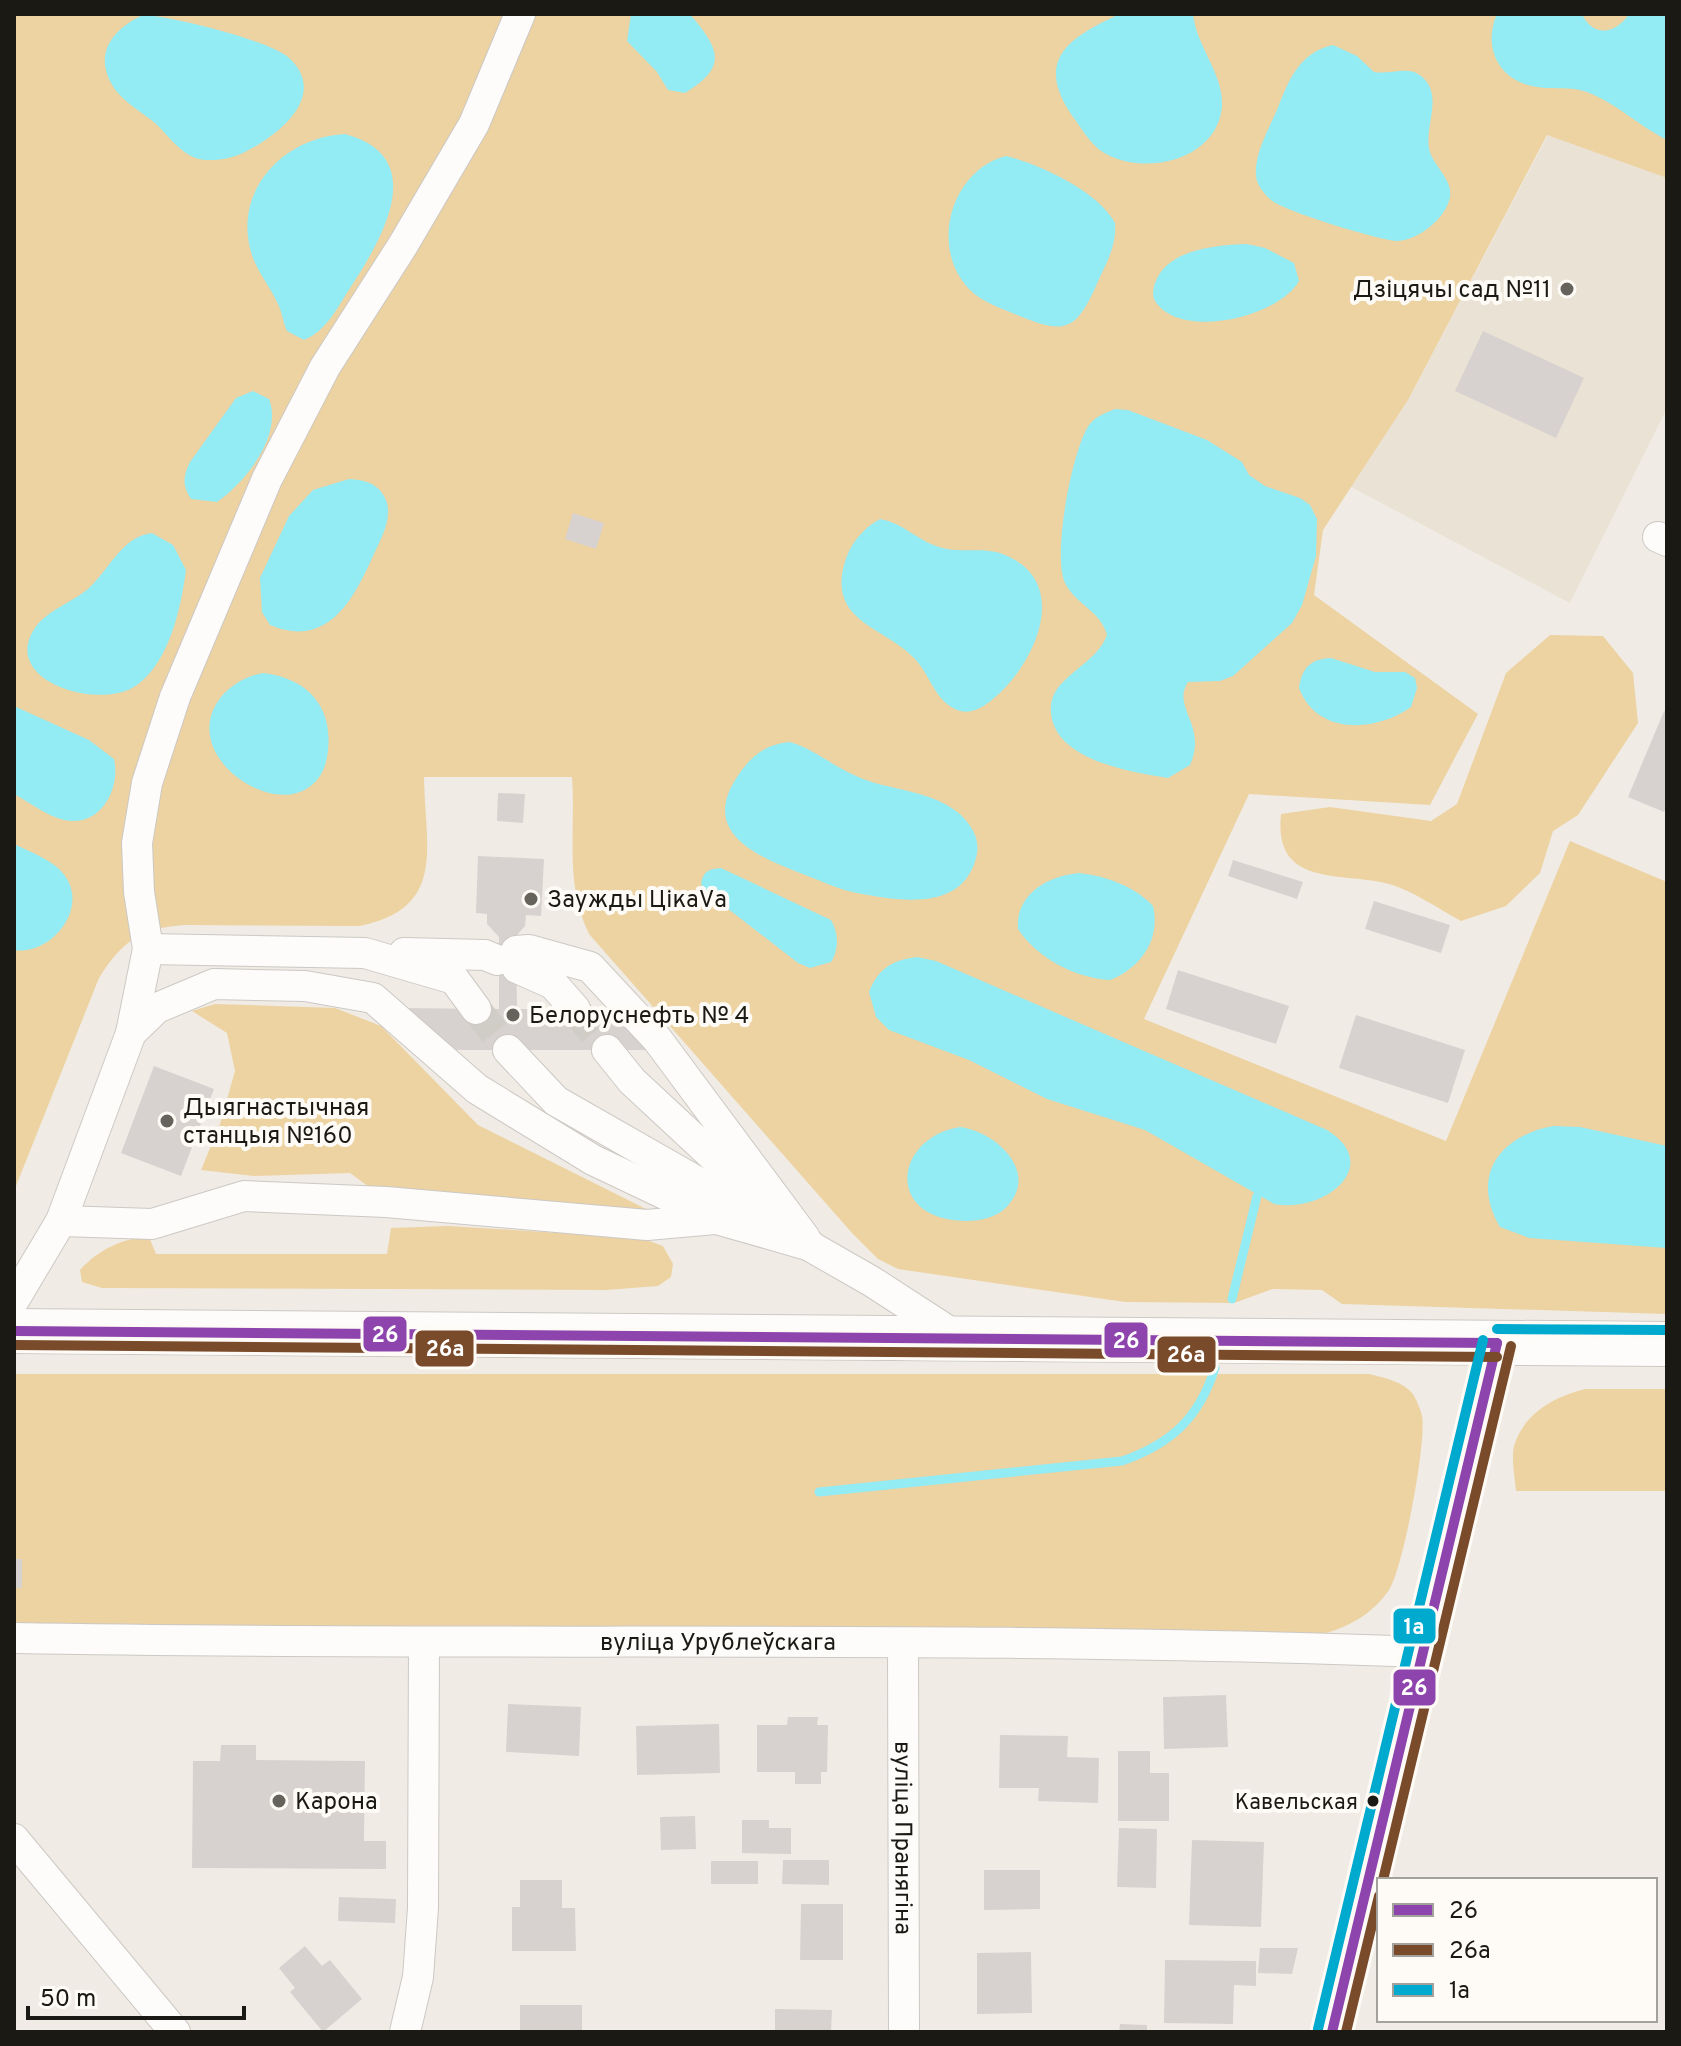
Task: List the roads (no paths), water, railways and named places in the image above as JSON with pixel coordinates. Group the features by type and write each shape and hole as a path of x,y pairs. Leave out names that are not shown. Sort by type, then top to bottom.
{"highway":[{"path":"14,1331 1667,1344"}],"main road":[{"path":"1332,2032 1497,1343"}],"street":[{"path":"14,1300 61,1221 131,1033 148,949 139,892 137,843 147,783 175,697 267,479 325,367 403,245 474,124 520,14"},
{"path":"148,949 503,958 529,950 590,967 657,1039 811,1246"},
{"path":"365,953 454,979 476,1009"},
{"path":"503,958 553,984 575,1009"},
{"path":"131,1033 157,1008 214,984 305,986 373,998 477,1089 593,1160 717,1219 811,1246"},
{"path":"508,1050 556,1101 811,1246 960,1339"},
{"path":"607,1050 632,1081 811,1246"},
{"path":"61,1221 152,1224 244,1196 386,1202 647,1225 717,1219"},
{"name":"вуліца Урублеўскага","path":"14,1638 903,1644 1423,1652"},
{"path":"405,2032 418,1977 422,1921 424,1642"},
{"name":"вуліца Пранягіна","path":"903,1644 904,2032"},
{"path":"14,1839 175,2032"}],"water":[{"path":"631,14 690,14 713,47 714,65 709,74 685,93 668,90 657,72 627,41"},
{"path":"1120,14 1193,14 1199,37 1219,83 1222,107 1217,125 1208,139 1180,158 1144,164 1110,156 1090,141 1063,100 1057,83 1061,55 1084,33"},
{"path":"1497,14 1582,14 1592,27 1605,30 1618,26 1629,14 1667,14 1667,140 1587,92 1537,87 1513,78 1497,61 1493,50 1493,26"},
{"path":"143,15 218,30 261,43 288,57 300,72 304,87 293,115 267,139 238,155 208,160 186,153 117,92 105,68 105,57 113,37"},
{"path":"1333,45 1357,56 1374,72 1416,73 1432,94 1429,147 1448,183 1450,195 1441,215 1429,228 1414,237 1388,240 1312,218 1271,200 1257,182 1256,166 1260,148 1292,76 1313,53"},
{"path":"345,134 371,145 386,161 393,179 392,200 376,244 337,309 320,330 304,340 287,331 279,305 253,259 247,229 250,207 257,188 269,170 284,156 323,137"},
{"path":"1006,156 1035,165 1082,190 1115,223 1112,248 1096,286 1081,313 1066,325 1046,325 992,304 974,294 957,272 950,252 949,232 952,212 960,193 971,177 987,164"},
{"path":"1247,244 1265,248 1294,263 1299,281 1288,294 1272,305 1229,320 1206,322 1185,320 1168,313 1155,301 1153,292 1161,272 1181,256 1207,248"},
{"path":"253,391 269,399 272,413 271,427 259,456 239,483 217,502 191,499 184,480 190,462 236,398"},
{"path":"1115,409 1128,410 1207,440 1242,462 1249,475 1265,486 1300,498 1310,505 1317,519 1316,556 1302,605 1292,623 1233,676 1220,681 1188,682 1184,700 1193,728 1194,751 1190,765 1168,778 1115,767 1080,753 1056,729 1051,713 1057,689 1098,651 1107,635 1099,620 1065,583 1061,550 1062,527 1076,456 1089,425"},
{"path":"349,479 365,481 379,489 387,505 383,535 365,573 347,604 322,626 307,631 290,631 270,625 262,612 260,578 289,516 313,490"},
{"path":"880,519 939,547 1005,555 1026,568 1038,585 1042,604 1040,625 1033,646 1008,684 980,708 965,712 948,705 914,658 862,621 845,599 842,584 849,551 862,533"},
{"path":"152,533 173,545 186,570 177,616 158,662 137,685 102,695 81,693 43,678 32,665 27,649 38,624 90,587 125,546 142,535"},
{"path":"1331,658 1375,672 1405,672 1415,678 1417,688 1411,707 1365,725 1333,722 1319,715 1299,688 1300,681 1312,663"},
{"path":"263,673 292,681 304,688 314,696 326,720 326,764 314,783 303,791 276,794 250,785 227,768 212,743 209,729 211,716 225,693 249,677"},
{"path":"14,706 89,740 114,759 111,794 97,812 77,821 64,820 14,794"},
{"path":"790,742 854,775 949,806 961,815 977,840 976,858 969,875 943,895 927,899 891,898 835,887 751,850 729,828 725,813 727,797 747,763 766,749"},
{"path":"14,844 57,867 67,879 72,892 72,905 61,930 51,939 27,950 14,950"},
{"path":"721,868 831,920 837,941 831,962 810,968 798,963 709,894 701,884 703,876 710,870"},
{"path":"1079,873 1119,883 1153,906 1154,930 1146,951 1130,968 1110,980 1084,975 1058,965 1035,949 1018,929 1022,906 1036,889 1056,878"},
{"path":"917,957 936,961 1327,1130 1343,1144 1350,1158 1349,1172 1341,1184 1311,1202 1274,1204 1145,1130 1047,1099 969,1060 889,1030 876,1017 869,992 887,967 900,960"},
{"path":"1553,1126 1580,1127 1667,1146 1667,1248 1529,1238 1500,1227 1491,1208 1488,1191 1489,1175 1495,1161 1518,1139"},
{"path":"960,1127 973,1130 998,1144 1015,1165 1017,1190 1006,1208 990,1217 965,1221 939,1217 920,1207 910,1193 907,1177 911,1161 922,1146 938,1134"}],"waterway":[{"path":"1232,1299 1257,1196"},
{"path":"819,1492 1122,1461 1155,1446 1181,1427 1201,1401 1215,1368"}],"tunnel":[{"path":"476,1009 508,1050"},
{"path":"575,1009 607,1050"}],"place":[{"name":"Дзіцячы сад №11","path":"1567,289"},
{"name":"Заужды ЦікаVа","path":"531,899"},
{"name":"Белоруснефть № 4","path":"513,1015"},
{"name":"Дыягнастычная станцыя №160","path":"167,1121"},
{"name":"Карона","path":"279,1801"},
{"name":"Кавельская","path":"1373,1801"}]}
